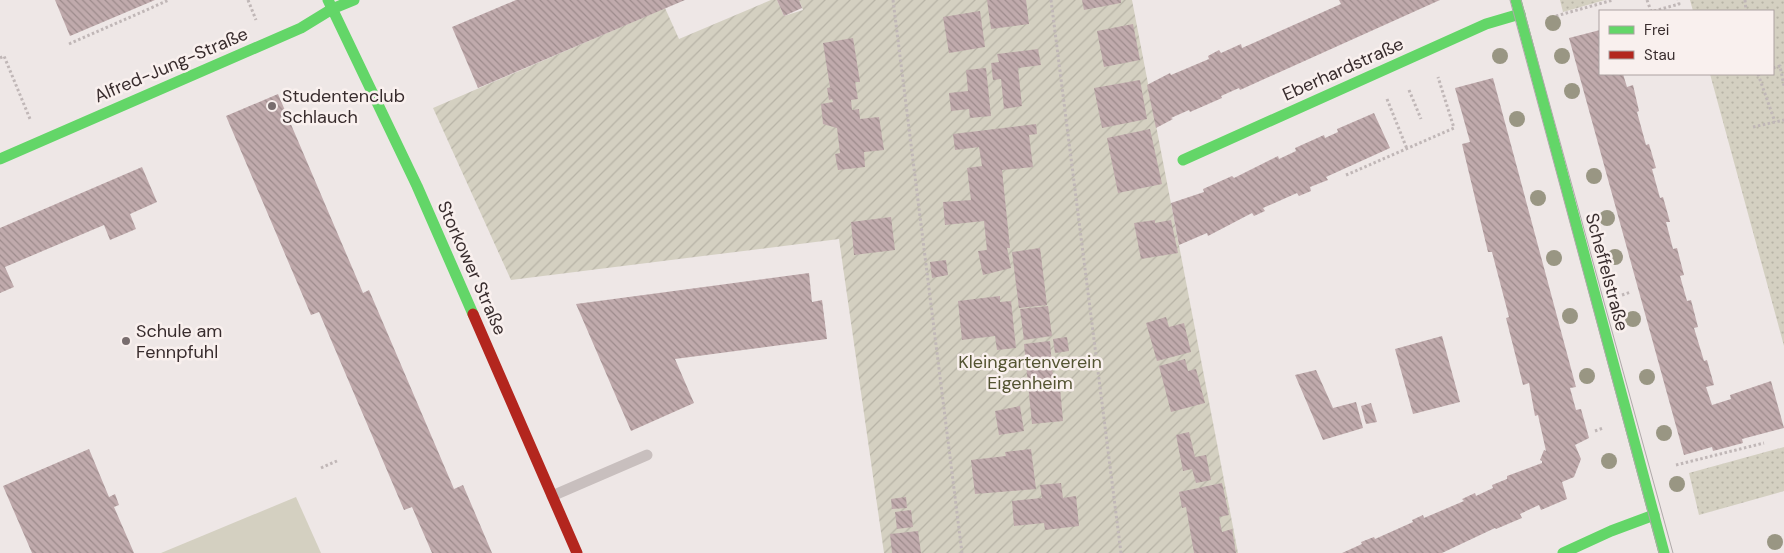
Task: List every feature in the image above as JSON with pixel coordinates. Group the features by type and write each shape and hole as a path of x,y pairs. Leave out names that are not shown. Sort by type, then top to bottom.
{"street":[{"name":"Alfred-Jung-Straße","path":"0,159 301,28 330,5 354,0"},
{"name":"Scheffelstraße","path":"1516,0 1664,553"},
{"name":"Storkower Straße","path":"330,5 417,186 576,553"},
{"name":"Eberhardstraße","path":"1183,160 1486,24 1520,14"},
{"path":"1563,553 1611,531 1654,515"}],"lane":[{"path":"552,496 647,455"}],"path":[{"path":"69,44 169,0"},
{"path":"248,0 259,28"},
{"path":"893,0 962,553"},
{"path":"1051,0 1121,553"},
{"path":"1556,16 1613,0"},
{"path":"1656,10 1679,4 1678,0"},
{"path":"0,58 4,56 33,127"},
{"path":"1774,68 1780,66 1784,86"},
{"path":"1758,75 1775,122"},
{"path":"1346,175 1454,128 1438,77"},
{"path":"1409,90 1421,119"},
{"path":"1387,99 1408,148"},
{"path":"1753,127 1784,120"},
{"path":"1620,295 1631,292"},
{"path":"1595,431 1606,427"},
{"path":"1676,465 1764,443"},
{"path":"322,468 337,461"}],"green space":[{"name":"Kleingartenverein Eigenheim","path":"771,0 777,0 784,16 803,10 799,0 1132,0 1238,553 884,553 839,239 511,280 433,108 665,8 679,39"},
{"path":"1560,0 1605,0 1563,12"},
{"path":"1690,0 1784,0 1784,346 1710,75 1774,75 1774,10 1693,10"},
{"path":"1784,447 1784,491 1699,515 1689,473"},
{"path":"296,497 321,553 161,553"}],"building":[{"path":"55,0 155,0 70,36"},
{"path":"516,0 685,0 478,88 452,27"},
{"path":"777,0 799,0 802,8 784,16"},
{"path":"987,0 1026,0 1029,24 991,29"},
{"path":"1082,0 1121,0 1121,3 1084,10"},
{"path":"1339,0 1440,0 1240,90 1239,88 1221,96 1222,98 1171,118 1173,119 1156,128 1147,85 1170,73 1171,75 1209,59 1208,56 1219,50 1221,53 1241,44 1242,48 1341,4"},
{"path":"980,11 985,47 949,53 943,17"},
{"path":"1133,24 1140,60 1104,67 1097,31"},
{"path":"1599,30 1599,75 1623,75 1627,87 1633,85 1639,111 1637,112 1646,145 1649,144 1656,168 1652,169 1660,198 1663,197 1670,222 1666,222 1673,249 1677,248 1684,275 1680,276 1687,301 1691,300 1698,327 1694,328 1704,361 1707,360 1714,385 1706,387 1712,405 1731,399 1730,395 1771,381 1784,428 1742,439 1743,443 1713,451 1712,447 1684,455 1569,38"},
{"path":"853,38 860,82 855,82 858,99 851,100 852,110 859,109 860,119 879,117 884,150 864,152 865,167 838,170 835,154 840,153 837,128 823,124 821,104 833,102 832,99 829,100 827,88 832,87 830,87 823,43"},
{"path":"1038,49 1041,65 1018,68 1022,106 1004,109 1001,79 993,80 991,63 999,62 997,54"},
{"path":"986,68 991,116 970,118 969,109 951,111 949,93 968,91 966,70"},
{"path":"1493,78 1576,387 1570,388 1576,410 1581,409 1589,438 1575,445 1581,459 1574,477 1562,482 1567,499 1541,510 1539,505 1520,514 1522,518 1495,528 1442,553 1342,553 1362,544 1361,542 1374,537 1375,539 1413,522 1412,520 1423,515 1424,518 1464,501 1462,499 1475,493 1476,496 1493,488 1492,485 1507,479 1507,476 1542,463 1540,460 1544,450 1546,451 1538,415 1535,416 1529,383 1523,385 1506,318 1509,317 1492,252 1488,252 1462,144 1470,142 1455,88"},
{"path":"1140,80 1147,119 1102,128 1094,88"},
{"path":"278,94 363,293 369,290 454,489 463,485 492,553 432,553 412,507 404,510 319,312 311,315 226,116"},
{"path":"1374,113 1390,148 1326,177 1328,180 1310,187 1311,191 1299,196 1297,193 1263,208 1265,211 1254,216 1252,213 1208,236 1207,233 1179,245 1171,203 1204,192 1203,189 1232,176 1234,178 1278,156 1279,159 1296,151 1295,148 1324,135 1325,138 1338,132 1337,129"},
{"path":"1036,124 1037,134 1029,135 1033,167 1002,170 1010,248 1007,248 1011,268 983,275 978,251 987,250 984,221 945,225 943,202 971,200 967,168 982,166 979,147 955,150 953,134"},
{"path":"1150,129 1162,184 1118,193 1107,138"},
{"path":"142,167 157,202 130,214 136,229 110,240 104,225 5,267 14,287 0,293 0,228"},
{"path":"891,217 895,250 854,255 851,222"},
{"path":"1155,220 1155,223 1171,220 1178,253 1141,259 1134,223"},
{"path":"1040,248 1047,305 1019,308 1012,252"},
{"path":"946,260 948,275 932,278 930,262"},
{"path":"809,273 812,302 822,300 827,339 675,359 694,403 631,431 576,304"},
{"path":"1000,296 1000,302 1011,301 1016,348 997,350 995,336 962,340 958,301"},
{"path":"1048,306 1052,336 1024,340 1020,309"},
{"path":"1166,317 1169,327 1184,323 1191,352 1157,361 1146,323"},
{"path":"1442,336 1460,402 1413,414 1395,349"},
{"path":"1067,337 1069,351 1055,353 1053,339"},
{"path":"1050,341 1053,378 1059,377 1063,421 1032,424 1024,344"},
{"path":"1185,359 1188,371 1196,369 1205,403 1171,412 1159,366"},
{"path":"1316,370 1333,408 1356,402 1363,428 1323,440 1295,375"},
{"path":"1371,403 1377,422 1366,424 1361,406"},
{"path":"1020,406 1024,431 999,435 995,411"},
{"path":"1189,432 1195,457 1206,455 1211,480 1196,483 1192,469 1183,471 1176,435"},
{"path":"89,449 109,497 115,494 119,505 114,507 134,553 32,553 3,486"},
{"path":"1031,449 1036,489 975,494 971,460 1006,456 1005,452"},
{"path":"1061,483 1063,498 1076,496 1079,526 1045,530 1044,523 1014,526 1012,501 1042,498 1040,485"},
{"path":"1222,483 1229,515 1219,517 1222,532 1232,529 1236,553 1194,553 1186,507 1182,508 1179,492"},
{"path":"906,497 907,508 892,509 891,499"},
{"path":"911,510 913,527 897,529 895,512"},
{"path":"918,531 921,553 892,553 890,534"}],"tram line":[{"path":"1510,0 1659,553"},
{"path":"1521,0 1673,553"}],"traffic: fast":[{"path":"328,0 417,186 473,314"},
{"path":"0,159 301,28 332,9 354,0"},
{"path":"1516,0 1664,553"},
{"path":"1183,160 1486,24 1520,14"},
{"path":"1563,553 1611,531 1654,515"}],"traffic: jam":[{"path":"473,314 577,553"}],"place":[{"name":"Studentenclub Schlauch","path":"272,106"},
{"name":"Schule am Fennpfuhl","path":"126,341"}]}
